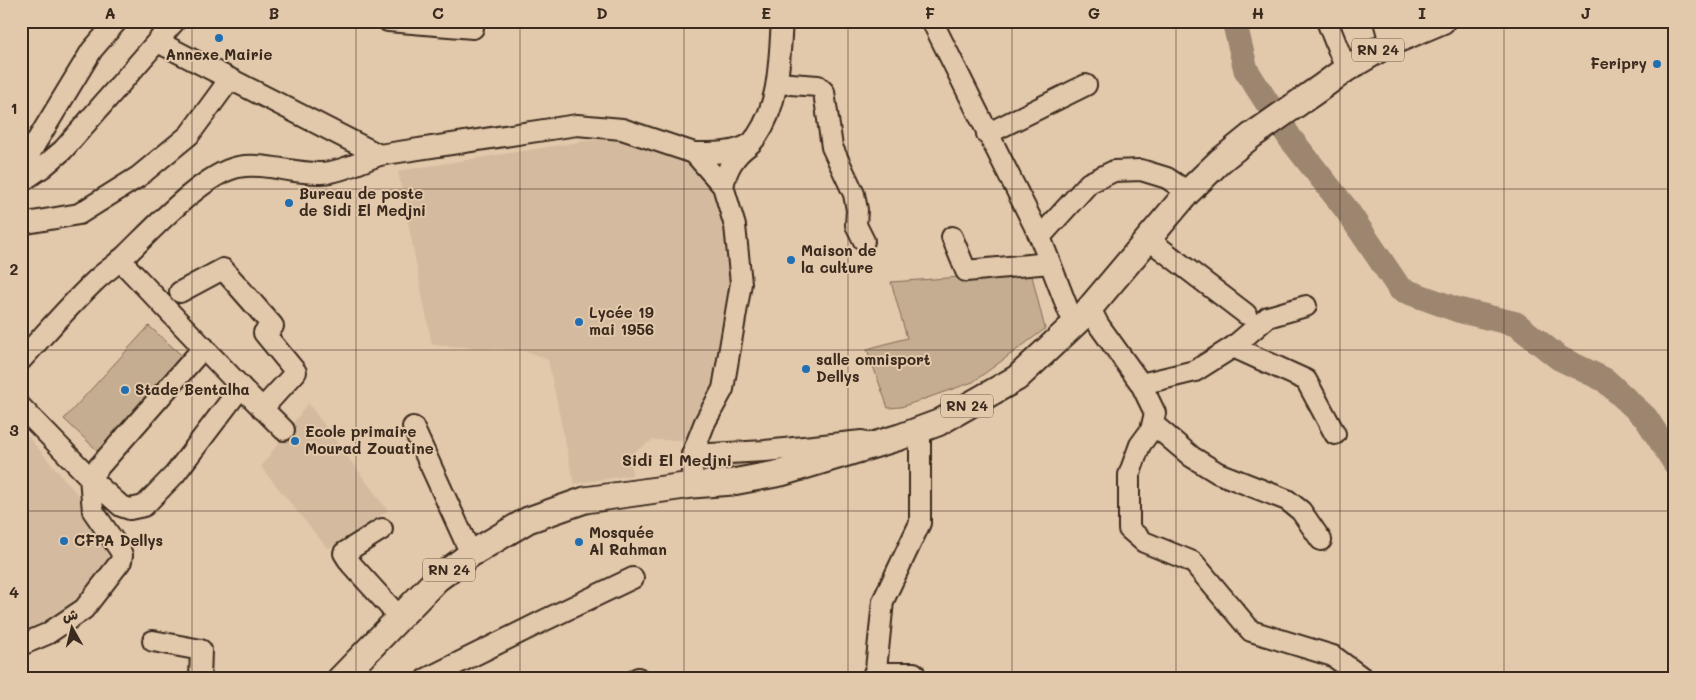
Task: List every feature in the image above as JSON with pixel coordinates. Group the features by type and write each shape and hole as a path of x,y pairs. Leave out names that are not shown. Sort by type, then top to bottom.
{"main road":[{"name":"RN 24","path":"340,679 437,579 471,554 528,520 585,500 692,485 733,482 781,473 938,423 1017,378 1084,315 1188,192 1220,161 1251,136 1346,69 1387,32 1442,21"}],"street":[{"path":"21,178 32,149 92,50 117,21"},
{"path":"21,182 64,150 175,21"},
{"path":"388,21 473,28"},
{"path":"723,186 726,173 732,162 740,152 751,144 763,128 771,109 777,83 782,21"},
{"path":"932,21 1040,238 1069,312 1084,315 1098,324 1141,384 1156,413 1151,430 1140,445 1129,475 1129,529 1144,542 1193,562 1251,631 1333,656 1364,679"},
{"path":"1327,21 1346,69"},
{"path":"158,42 379,155"},
{"path":"21,224 79,214 138,177 188,135 230,80"},
{"path":"777,83 818,86 824,92 832,147 854,194 857,210 856,225 864,240"},
{"path":"987,134 1086,85"},
{"path":"21,360 94,281 213,176 226,170 252,166 320,173 337,170 379,155 578,125 622,129 694,153 713,154 751,144"},
{"path":"692,485 692,456 705,422 723,389 741,282 735,226 723,186 694,153"},
{"path":"1040,238 1089,184 1114,171 1141,170 1166,178 1188,192"},
{"path":"952,237 966,271 1050,263"},
{"path":"1148,239 1246,314"},
{"path":"120,260 284,430"},
{"path":"180,292 223,269 273,326 264,333 296,372 262,409"},
{"path":"1141,384 1194,371 1233,347 1268,317 1306,306"},
{"path":"21,645 47,634 84,609 121,561 120,550 93,511 90,477 204,347"},
{"path":"1233,347 1306,380 1335,434"},
{"path":"21,407 120,506 130,509 144,506 175,474 241,387"},
{"path":"1153,424 1192,457 1218,474 1287,500 1301,511 1321,540"},
{"path":"413,427 471,554"},
{"path":"692,456 765,451 910,433 920,522 883,601 874,676 914,673"},
{"path":"382,529 344,553 351,564 400,618"},
{"path":"426,679 633,578"},
{"path":"153,641 201,650 200,679"}],"shaded area":[{"name":"Lycée 19 mai 1956","path":"591,140 640,140 670,149 691,166 711,190 731,227 735,300 719,377 686,440 653,440 631,454 632,475 574,484 548,360 527,351 432,345 398,171"},
{"path":"1031,272 1045,329 973,382 901,407 888,408 867,349 907,338 891,282"},
{"name":"Stade Bentalha","path":"149,326 187,360 101,454 64,419"},
{"path":"308,403 388,511 328,549 261,467"},
{"name":"CFPA Dellys","path":"21,428 97,520 118,562 75,613 21,639"},
{"path":"816,453 782,461 716,471 715,462"}],"waterway":[{"path":"1234,21 1246,70 1290,138 1346,209 1400,289 1458,310 1516,324 1559,358 1605,380 1646,418 1675,463"}],"place":[{"name":"Annexe Mairie","path":"219,38"},
{"name":"Feripry","path":"1657,64"},
{"name":"Bureau de poste de Sidi El Medjni","path":"289,203"},
{"name":"Maison de la culture","path":"791,260"},
{"name":"Lycée 19 mai 1956","path":"579,322"},
{"name":"salle omnisport Dellys","path":"806,369"},
{"name":"Stade Bentalha","path":"125,390"},
{"name":"Ecole primaire Mourad Zouatine","path":"295,441"},
{"name":"CFPA Dellys","path":"64,541"},
{"name":"Mosquée Al Rahman","path":"579,542"}],"district":[{"name":"Sidi El Medjni","path":"677,460"}]}
